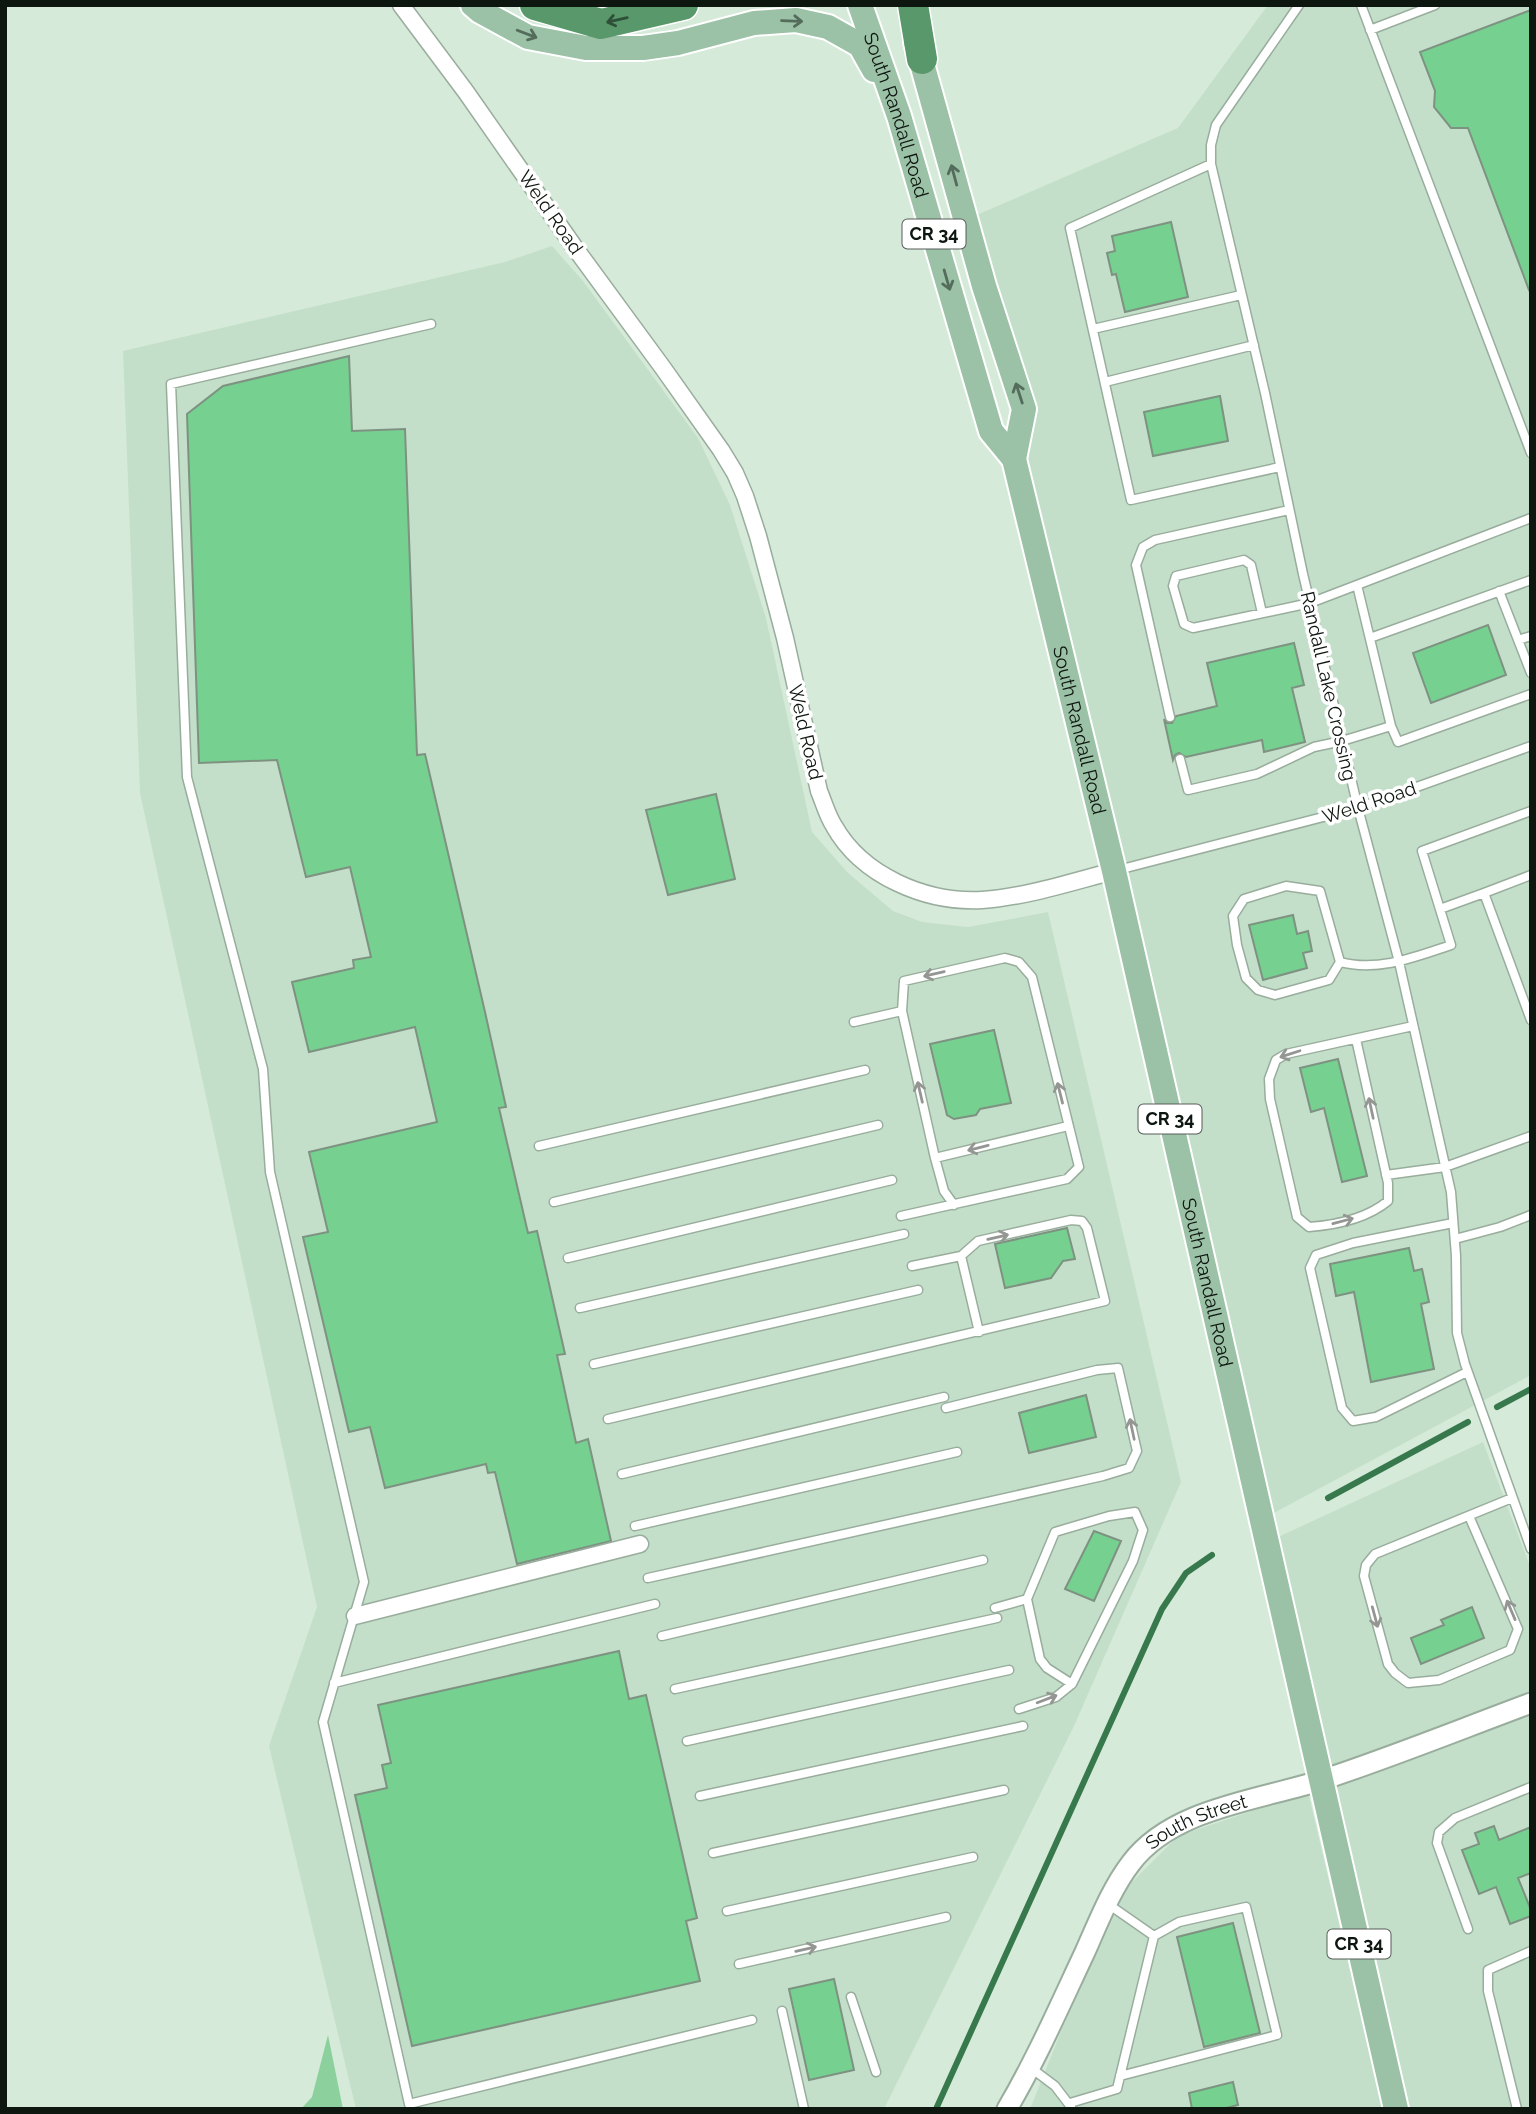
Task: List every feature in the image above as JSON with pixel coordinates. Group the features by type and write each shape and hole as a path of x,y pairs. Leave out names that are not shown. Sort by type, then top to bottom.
{"highway":[{"path":"535,5 601,24 683,5"},
{"path":"914,5 922,59"}],"main road":[{"path":"473,5 528,37 586,48 643,48 678,43 754,23 796,20 828,27 860,45 899,116"},
{"path":"678,43 771,5"},
{"name":"South Randall Road","path":"860,5 899,116 992,431 1014,459 1114,871 1395,2109"},
{"name":"South Randall Road","path":"903,5 922,59 984,286 1024,409 1014,459"}],"street":[{"name":"Weld Road","path":"401,5 663,368 735,473 758,536 785,638 819,791 842,839 889,880 909,889 953,899 981,900 1002,897 1114,871"},
{"path":"355,1616 640,1544"},
{"name":"South Street","path":"1007,2109 1031,2068 1123,1874 1137,1856 1160,1835 1201,1815 1322,1780 1531,1703"}],"lane":[{"name":"Randall Lake Crossing","path":"1299,5 1216,125 1210,145 1211,164 1342,741 1399,962 1451,1192 1457,1333 1467,1372 1531,1549"},
{"path":"1361,5 1531,453"},
{"path":"1370,30 1435,5"},
{"path":"1211,164 1069,228 1131,500 1280,467"},
{"path":"1093,329 1241,295"},
{"path":"431,324 172,384 187,777 263,1069 270,1172 364,1582 323,1721 409,2104 752,2020"},
{"path":"1105,382 1254,345"},
{"path":"1170,717 1136,565 1143,547 1155,540 1289,510"},
{"path":"1262,613 1251,565 1244,560 1177,576 1173,586 1184,624 1193,628 1310,603 1531,518"},
{"path":"1370,638 1531,580"},
{"path":"1357,585 1391,726 1398,742 1531,694"},
{"path":"1499,592 1531,673"},
{"path":"1518,640 1531,636"},
{"path":"1180,759 1188,790 1257,774 1314,747 1391,726"},
{"name":"Weld Road","path":"1114,871 1358,808 1531,746"},
{"path":"1340,962 1356,967 1399,962 1451,945 1422,851 1531,811"},
{"path":"1440,909 1531,875"},
{"path":"1286,886 1320,891 1340,962 1329,979 1275,995 1258,990 1246,978 1233,916 1244,900 1286,886"},
{"path":"1484,893 1531,1020"},
{"path":"901,1216 954,1205 1067,1179 1079,1167 1032,978 1019,962 1005,957 904,981 902,1011 935,1158 944,1191 954,1205"},
{"path":"854,1022 902,1011"},
{"path":"1356,1039 1386,1175 1388,1201 1373,1213 1324,1226 1309,1227 1297,1217 1270,1099 1269,1079 1276,1059 1286,1054 1413,1026"},
{"path":"539,1146 865,1070"},
{"path":"554,1202 878,1125"},
{"path":"935,1158 1068,1126"},
{"path":"1386,1175 1445,1167 1531,1136"},
{"path":"568,1258 892,1181"},
{"path":"1455,1239 1500,1227 1531,1215"},
{"path":"608,1419 1105,1301 1087,1228 1082,1221 1071,1220 978,1241 961,1256 912,1266"},
{"path":"1453,1223 1353,1243 1316,1255 1310,1268 1342,1408 1353,1421 1376,1417 1467,1372"},
{"path":"580,1308 904,1234"},
{"path":"961,1256 979,1332"},
{"path":"594,1364 918,1290"},
{"path":"648,1578 1103,1475 1129,1468 1137,1451 1118,1368 1097,1370 946,1408"},
{"path":"622,1474 944,1397"},
{"path":"635,1526 957,1452"},
{"path":"1469,1516 1518,1629 1510,1650 1439,1680 1408,1683 1388,1664 1364,1576 1366,1564 1375,1554 1512,1498"},
{"path":"1018,1709 1056,1697 1072,1684 1133,1561 1143,1530 1135,1512 1109,1516 1055,1532 1027,1599 1041,1658 1047,1668 1072,1684"},
{"path":"662,1636 983,1560"},
{"path":"675,1689 995,1613 1027,1599"},
{"path":"334,1683 655,1604"},
{"path":"687,1741 1009,1670"},
{"path":"700,1796 1023,1726"},
{"path":"1468,1928 1437,1843 1439,1832 1455,1818 1531,1787"},
{"path":"713,1853 1004,1790"},
{"path":"727,1911 973,1857"},
{"path":"1108,1903 1154,1936"},
{"path":"1031,2068 1055,2086 1071,2106 1117,2089 1120,2076 1154,1936 1179,1922 1246,1907 1277,2035 1120,2076"},
{"path":"739,1964 946,1917"},
{"path":"1517,2109 1488,1991 1488,1970 1531,1951"},
{"path":"851,1997 876,2072"},
{"path":"782,2011 804,2109"}],"shaded area":[{"path":"1268,5 1531,5 1531,1375 1270,1515 1020,459 1031,406 972,217 1178,128"},
{"path":"552,246 583,281 698,438 730,505 766,618 812,832 848,873 893,911 922,922 968,927 1048,912 1181,1482 1074,1726 884,2109 356,2109 269,1746 317,1607 140,793 123,351 505,262"},
{"path":"1483,1442 1531,1569 1531,1697 1327,1772 1274,1539"},
{"path":"1531,1711 1531,2109 1405,2109 1330,1786"},
{"path":"1308,1792 1383,2109 1030,2109 1062,2029 1128,1886 1178,1836"}],"green space":[{"path":"328,2035 343,2109 301,2109 312,2097"}],"building":[{"path":"1531,10 1529,290 1468,128 1451,128 1434,107 1435,91 1420,52"},
{"path":"1171,222 1188,297 1125,312 1116,274 1112,275 1107,253 1115,251 1112,236"},
{"path":"349,356 352,431 405,429 417,755 425,754 485,1012 506,1107 499,1108 528,1233 537,1231 565,1354 557,1355 576,1443 588,1439 611,1541 517,1564 495,1472 488,1473 486,1464 385,1488 370,1427 349,1432 303,1237 328,1232 309,1152 437,1122 415,1027 309,1052 292,982 354,968 353,960 371,957 350,867 306,877 277,760 199,763 187,414 223,386"},
{"path":"1220,396 1228,441 1153,456 1144,412"},
{"path":"1488,625 1506,675 1431,703 1413,653"},
{"path":"1294,643 1304,685 1292,688 1305,742 1264,752 1262,740 1186,757 1179,753 1173,760 1164,719 1167,723 1172,723 1176,716 1217,706 1207,663"},
{"path":"716,794 735,879 668,895 646,810"},
{"path":"1293,915 1297,934 1308,931 1312,951 1303,953 1307,968 1263,980 1249,925"},
{"path":"994,1030 1011,1103 980,1109 976,1115 954,1119 947,1115 930,1044"},
{"path":"1338,1059 1367,1176 1342,1182 1324,1108 1311,1112 1300,1068"},
{"path":"1067,1228 1075,1259 1063,1261 1051,1278 1005,1288 995,1244"},
{"path":"1409,1248 1414,1271 1422,1269 1429,1302 1421,1304 1434,1369 1371,1382 1354,1292 1336,1296 1330,1264"},
{"path":"1086,1395 1096,1437 1029,1453 1019,1413"},
{"path":"1094,1531 1121,1541 1094,1601 1065,1589"},
{"path":"1472,1607 1484,1638 1421,1664 1411,1638 1444,1625 1441,1620"},
{"path":"619,1651 629,1699 646,1695 697,1918 686,1921 700,1981 412,2046 355,1795 387,1788 382,1765 391,1763 378,1705"},
{"path":"1494,1826 1499,1840 1531,1827 1531,1873 1518,1878 1531,1916 1510,1924 1496,1887 1479,1894 1462,1850 1479,1844 1475,1833"},
{"path":"1233,1923 1260,2033 1204,2047 1177,1937"},
{"path":"834,1979 854,2070 809,2080 789,1989"},
{"path":"1233,2082 1238,2105 1222,2109 1192,2109 1189,2093"}],"waterway":[{"path":"1497,1407 1531,1389"},
{"path":"1328,1498 1468,1422"},
{"path":"936,2109 1162,1609 1186,1573 1212,1555"}]}
